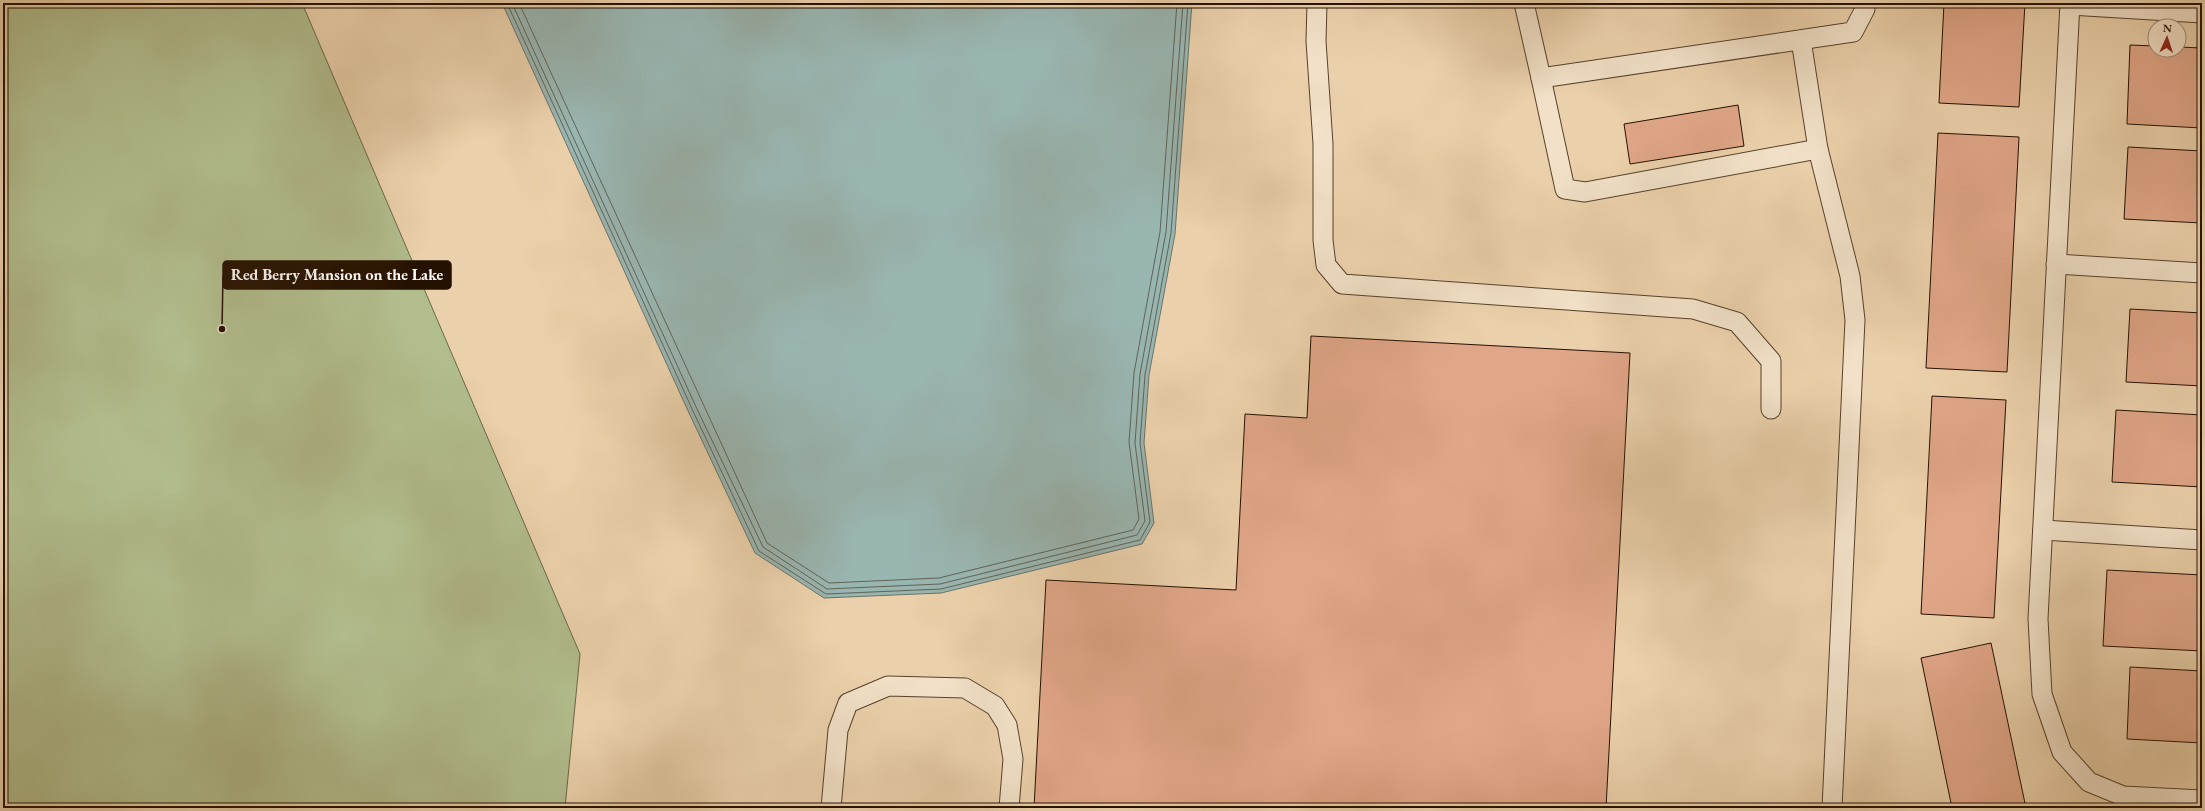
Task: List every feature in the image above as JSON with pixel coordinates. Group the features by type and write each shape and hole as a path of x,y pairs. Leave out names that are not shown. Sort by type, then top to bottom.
{"lane":[{"path":"1316,3 1316,41 1323,144 1323,240 1326,266 1342,284 1694,309 1737,322 1771,361 1771,408"},
{"path":"1524,3 1565,189 1585,192 1818,149"},
{"path":"1541,78 1853,32 1865,9 1865,3"},
{"path":"2202,12 2070,4 2038,619 2042,694 2062,752 2089,782 2123,796 2151,803 2202,800"},
{"path":"1801,40 1818,149 1850,276 1855,320 1832,808"},
{"path":"2056,264 2202,273"},
{"path":"2042,530 2202,540"},
{"path":"831,808 838,730 848,703 888,686 966,688 995,706 1007,724 1013,759 1009,808"}],"green space":[{"path":"3,3 302,3 580,654 565,808 3,808"}],"water":[{"path":"502,3 1192,3 1175,234 1149,375 1144,443 1154,523 1142,544 941,593 824,598 755,553 689,413"}],"building":[{"path":"1944,3 2025,3 2019,107 1939,103"},
{"path":"2130,45 2147,46 2147,58 2187,58 2187,47 2202,48 2202,128 2127,124"},
{"path":"1738,105 1744,146 1630,164 1624,124"},
{"path":"1938,133 2019,137 2007,372 1926,368"},
{"path":"2128,147 2202,151 2202,223 2124,219"},
{"path":"2130,309 2202,313 2202,386 2126,382"},
{"path":"1311,336 1630,353 1606,808 1034,808 1046,580 1236,590 1245,414 1307,418"},
{"path":"1932,396 2006,400 1994,618 1921,614"},
{"path":"2116,410 2202,415 2202,487 2112,482"},
{"path":"2107,570 2202,575 2202,651 2103,646"},
{"path":"1991,643 2026,808 1952,808 1921,658"},
{"path":"2130,667 2202,671 2202,743 2127,739"}],"place":[{"name":"Red Berry Mansion on the Lake","path":"222,329"}]}
